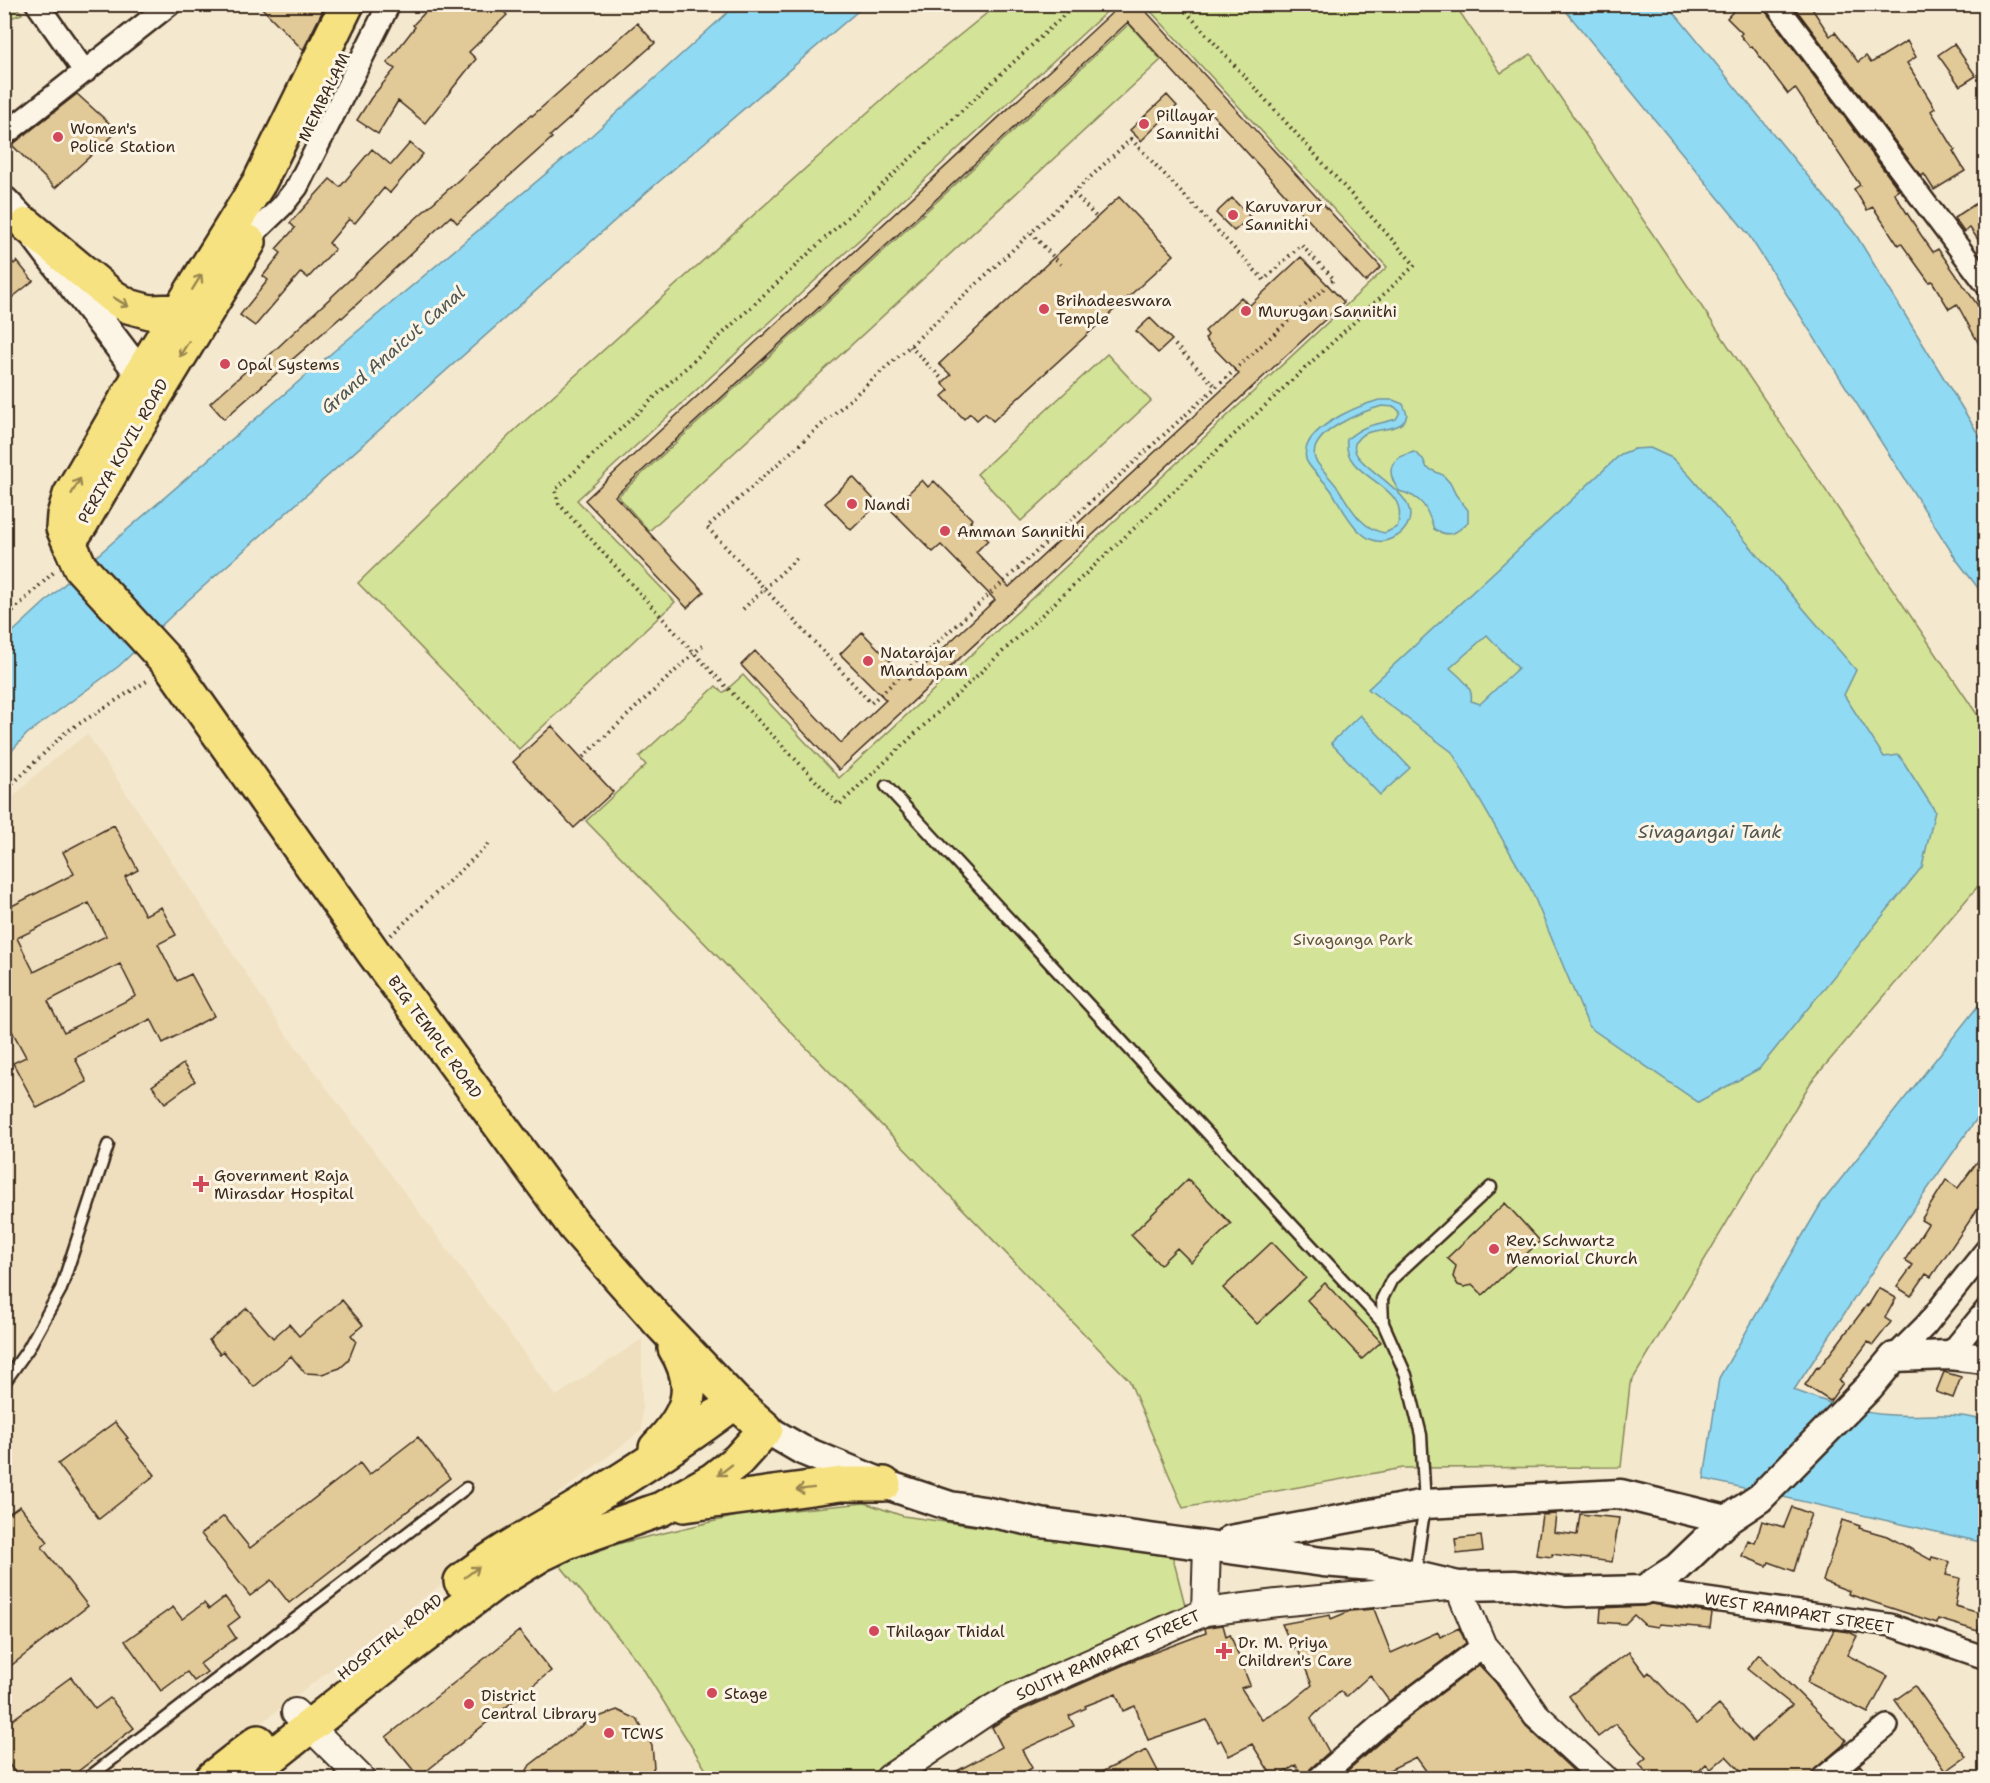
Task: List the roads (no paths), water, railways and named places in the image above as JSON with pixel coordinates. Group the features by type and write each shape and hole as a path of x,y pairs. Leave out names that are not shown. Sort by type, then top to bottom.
{"main road":[{"name":"MEMBALAM","path":"269,186 347,4"},
{"name":"MEMBALAM","path":"269,186 370,4"},
{"name":"PERIYA KOVIL ROAD","path":"148,385 255,232 269,186"},
{"name":"PERIYA KOVIL ROAD","path":"74,554 81,524 148,385 179,311 269,186"},
{"path":"4,201 27,225 112,296 128,306 150,312 179,311"},
{"path":"27,225 148,385"},
{"name":"BIG TEMPLE ROAD","path":"74,554 165,659 373,952 575,1227 660,1323 735,1402 766,1429"},
{"path":"633,1473 674,1430 685,1407 690,1387 686,1368 660,1323"},
{"path":"661,1509 714,1479 738,1460 766,1429 802,1450 884,1484 950,1506 1041,1523 1323,1562 1373,1566 1458,1586 1516,1585 1566,1592 1643,1590 1677,1568 1727,1520 1760,1498 1869,1387 1894,1357 1949,1355 1986,1359"},
{"path":"633,1473 707,1424 735,1402"},
{"name":"HOSPITAL ROAD","path":"245,1779 303,1719 477,1568 530,1533 633,1473"},
{"path":"661,1509 841,1484 884,1484"},
{"path":"1207,1545 1425,1504 1621,1494 1727,1520"},
{"name":"HOSPITAL ROAD","path":"212,1779 399,1655 493,1584 540,1555 567,1542 661,1509"}],"street":[{"path":"38,4 85,72"},
{"path":"4,135 170,4"},
{"path":"255,232 282,206 297,187 389,4"},
{"path":"1776,4 1986,284"},
{"path":"1894,1357 1926,1324 1986,1250"},
{"path":"1949,1355 1986,1310"},
{"path":"1206,1612 1207,1545"},
{"path":"1458,1586 1483,1646 1508,1674 1536,1715 1604,1779"},
{"name":"SOUTH RAMPART STREET","path":"889,1779 991,1708 1008,1699 1206,1612 1458,1586"},
{"name":"WEST RAMPART STREET","path":"1643,1590 1890,1625 1986,1658"},
{"path":"1319,1779 1395,1712 1483,1646"},
{"path":"303,1719 361,1779"},
{"path":"1823,1779 1887,1726"}],"lane":[{"path":"886,786 1383,1323 1406,1375 1421,1435 1425,1504 1415,1575"},
{"path":"5,1380 28,1349 61,1289 108,1145"},
{"path":"1383,1323 1382,1299 1392,1279 1491,1187"},
{"path":"88,1779 466,1488"}],"water":[{"name":"Grand Anaicut Canal","path":"736,5 865,5 648,191 186,602 119,666 27,734 5,758 5,639 69,580 334,351 591,136"},
{"path":"1561,5 1668,5 1856,235 1985,445 1985,597 1956,559 1748,234"},
{"path":"1379,400 1393,400 1403,404 1407,414 1405,420 1398,426 1363,434 1355,444 1356,453 1363,462 1399,493 1407,505 1410,517 1404,530 1401,534 1382,541 1372,540 1356,528 1331,490 1306,459 1306,448 1320,429 1345,413","holes":["1382,406 1395,407 1400,412 1396,419 1366,427 1347,439 1348,453 1355,464 1396,500 1399,512 1397,527 1385,533 1377,531 1358,518 1338,487 1316,462 1315,449 1320,440 1339,424"]},
{"name":"Sivagangai Tank","path":"1650,448 1672,458 1856,670 1844,695 1884,757 1899,755 1935,811 1922,867 1759,1069 1698,1102 1589,1027 1530,887 1452,752 1368,689 1621,454 1634,449","holes":["1487,635 1518,668 1480,704 1471,701 1468,687 1450,668"]},
{"path":"1414,452 1423,459 1427,468 1443,475 1468,510 1468,522 1456,532 1448,534 1434,529 1423,504 1407,493 1399,491 1395,484 1391,471 1392,466 1399,458"},
{"path":"1360,715 1410,768 1380,795 1331,743"},
{"path":"1985,997 1985,1107 1908,1217 1794,1390 1830,1403 1867,1412 1951,1415 1985,1421 1985,1543 1704,1479 1719,1378 1821,1204"}],"place":[{"name":"Pillayar Sannithi","path":"1144,124"},
{"name":"Women's Police Station","path":"58,137"},
{"name":"Karuvarur Sannithi","path":"1233,215"},
{"name":"Brihadeeswara Temple","path":"1044,309"},
{"name":"Murugan Sannithi","path":"1246,311"},
{"name":"Opal Systems","path":"225,364"},
{"name":"Nandi","path":"852,504"},
{"name":"Amman Sannithi","path":"945,531"},
{"name":"Natarajar Mandapam","path":"868,661"},
{"name":"Government Raja Mirasdar Hospital","path":"201,1184"},
{"name":"Rev. Schwartz Memorial Church","path":"1494,1249"},
{"name":"Thilagar Thidal","path":"874,1631"},
{"name":"Dr. M. Priya Children's Care","path":"1224,1651"},
{"name":"Stage","path":"712,1693"},
{"name":"District Central Library","path":"469,1704"},
{"name":"TCWS","path":"609,1733"}],"park label":[{"name":"Sivaganga Park","path":"1353,939"}]}
